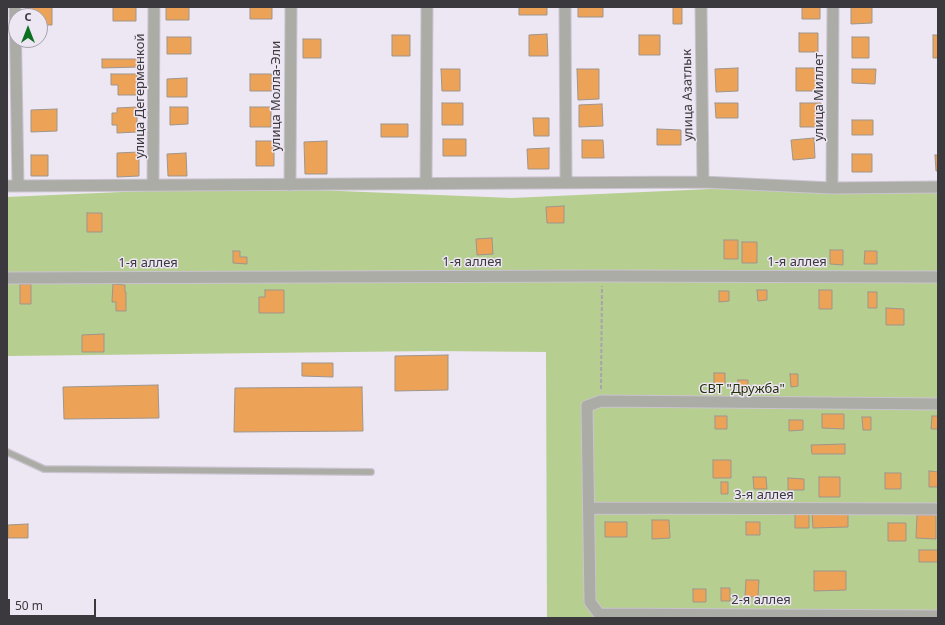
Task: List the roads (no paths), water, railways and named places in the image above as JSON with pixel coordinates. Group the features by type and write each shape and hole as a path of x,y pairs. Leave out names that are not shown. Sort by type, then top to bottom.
{"street":[{"path":"15,7 12,186 703,182 832,188 938,187"},
{"name":"улица Дегерменкой","path":"153,186 154,7"},
{"name":"улица Молла-Эли","path":"290,185 291,7"},
{"path":"426,184 427,7"},
{"path":"565,7 566,183"},
{"name":"улица Азатлык","path":"701,7 703,182"},
{"name":"улица Миллет","path":"832,188 833,7"},
{"name":"1-я аллея","path":"7,278 602,276 938,277"},
{"path":"589,508 587,406 601,401 938,404"},
{"name":"3-я аллея","path":"589,508 938,509"},
{"name":"2-я аллея","path":"589,508 590,602 599,614 938,616"}],"lane":[{"path":"7,452 44,469 371,472"}],"park label":[{"name":"СВТ \"Дружба\"","path":"742,389"}]}
